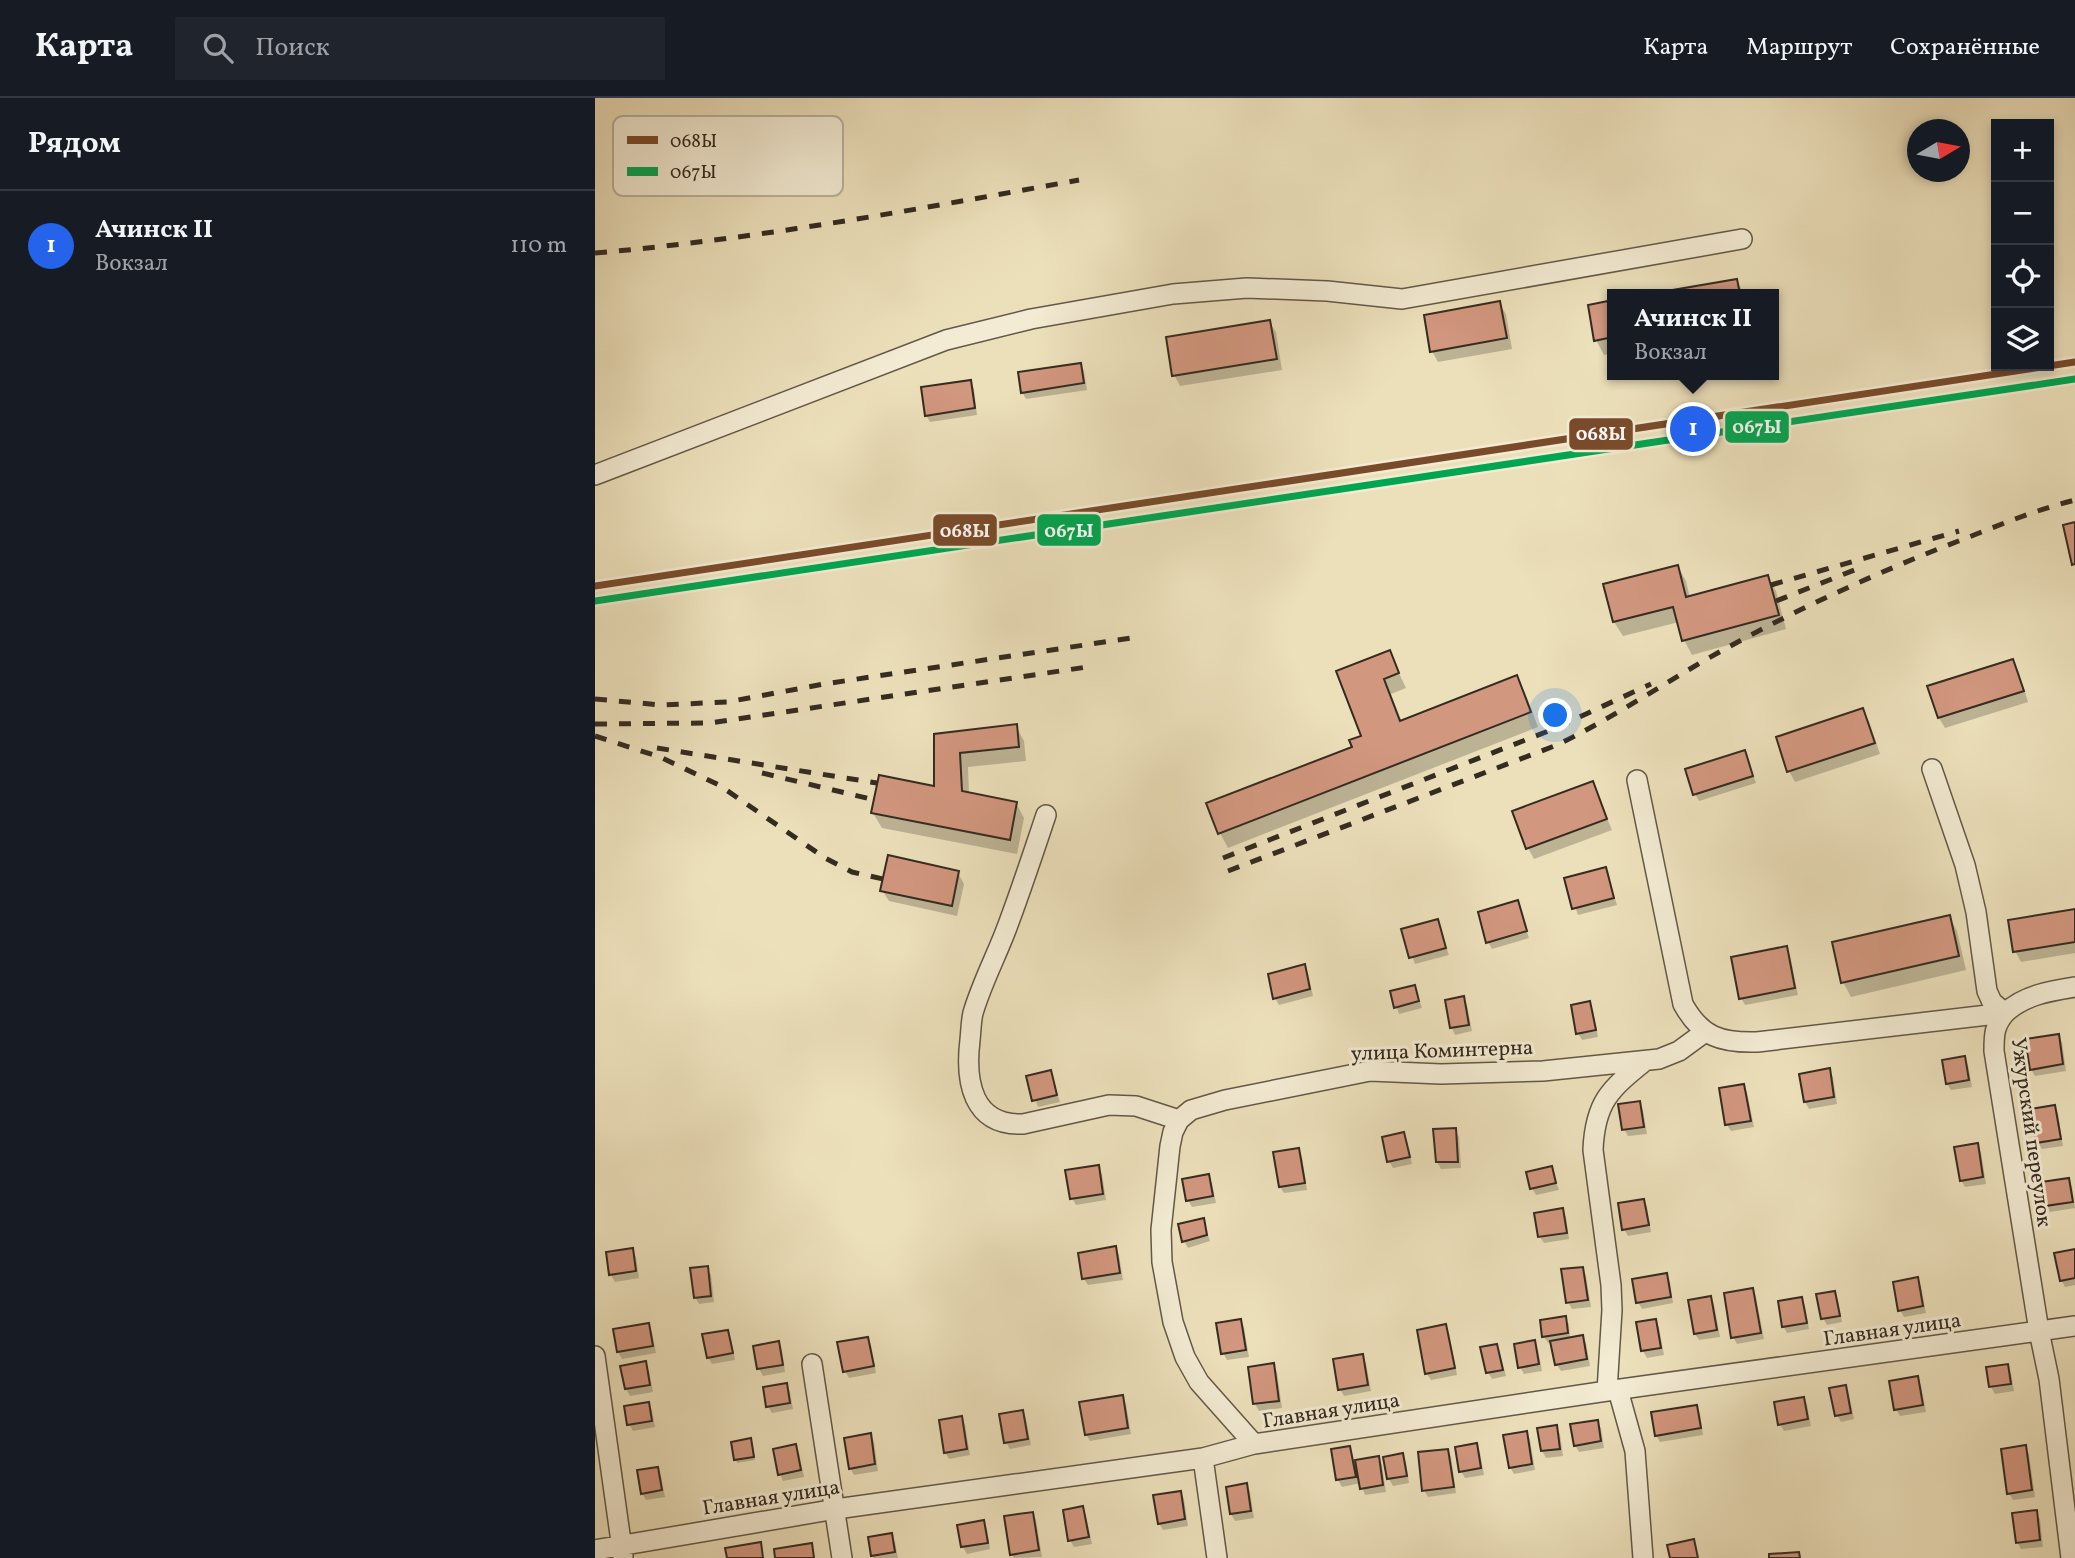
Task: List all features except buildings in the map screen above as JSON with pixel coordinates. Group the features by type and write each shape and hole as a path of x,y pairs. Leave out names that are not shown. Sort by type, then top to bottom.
{"street":[{"path":"595,475 946,340 1031,319 1173,294 1247,288 1327,290 1402,299 1742,239"},
{"name":"Ужурский переулок","path":"1932,769 1965,865 1976,912 1987,991 1992,1002 2005,1013 1997,1023 1994,1033 1994,1051 2049,1380 2071,1558"},
{"path":"1637,780 1683,1004 1692,1020 1705,1032 1718,1038 1757,1042 2005,1013 2014,1004 2031,997 2075,987"},
{"path":"1046,815 1009,924 973,1014 968,1062 972,1093 983,1110 998,1122 1009,1125 1109,1105 1136,1106 1179,1120 1170,1146 1161,1230 1162,1262 1173,1322 1185,1357 1199,1382 1254,1444"},
{"name":"улица Коминтерна","path":"1179,1120 1191,1110 1225,1100 1370,1071 1441,1074 1530,1071 1645,1061 1671,1055 1705,1032"},
{"path":"1643,1558 1635,1451 1613,1391 1611,1285 1593,1150 1594,1132 1604,1100 1613,1087 1645,1061"},
{"name":"Главная улица","path":"595,1550 622,1552 836,1509 1203,1458 1254,1444 2075,1326"},
{"path":"595,1356 622,1552"},
{"path":"812,1364 842,1558"},
{"path":"1203,1458 1217,1558"}],"railway":[{"path":"595,253 777,231 1079,180"},
{"path":"1228,871 1557,745 1600,723 1723,650 1814,603 1938,549 2075,500"},
{"path":"1771,585 1959,531"},
{"path":"1776,601 1857,569"},
{"path":"595,699 661,705 727,702 824,684 1138,637"},
{"path":"595,724 710,723 1087,667"},
{"path":"1223,858 1551,730 1651,684"},
{"path":"595,736 660,757 719,785 825,858 852,872 883,879"},
{"path":"657,748 877,783"},
{"path":"762,773 875,800"}],"transit line":[{"name":"068Ы","path":"595,586 2075,362"},
{"name":"067Ы","path":"595,601 2075,379"}],"place":[{"name":"Ачинск II","path":"1693,429"}]}
